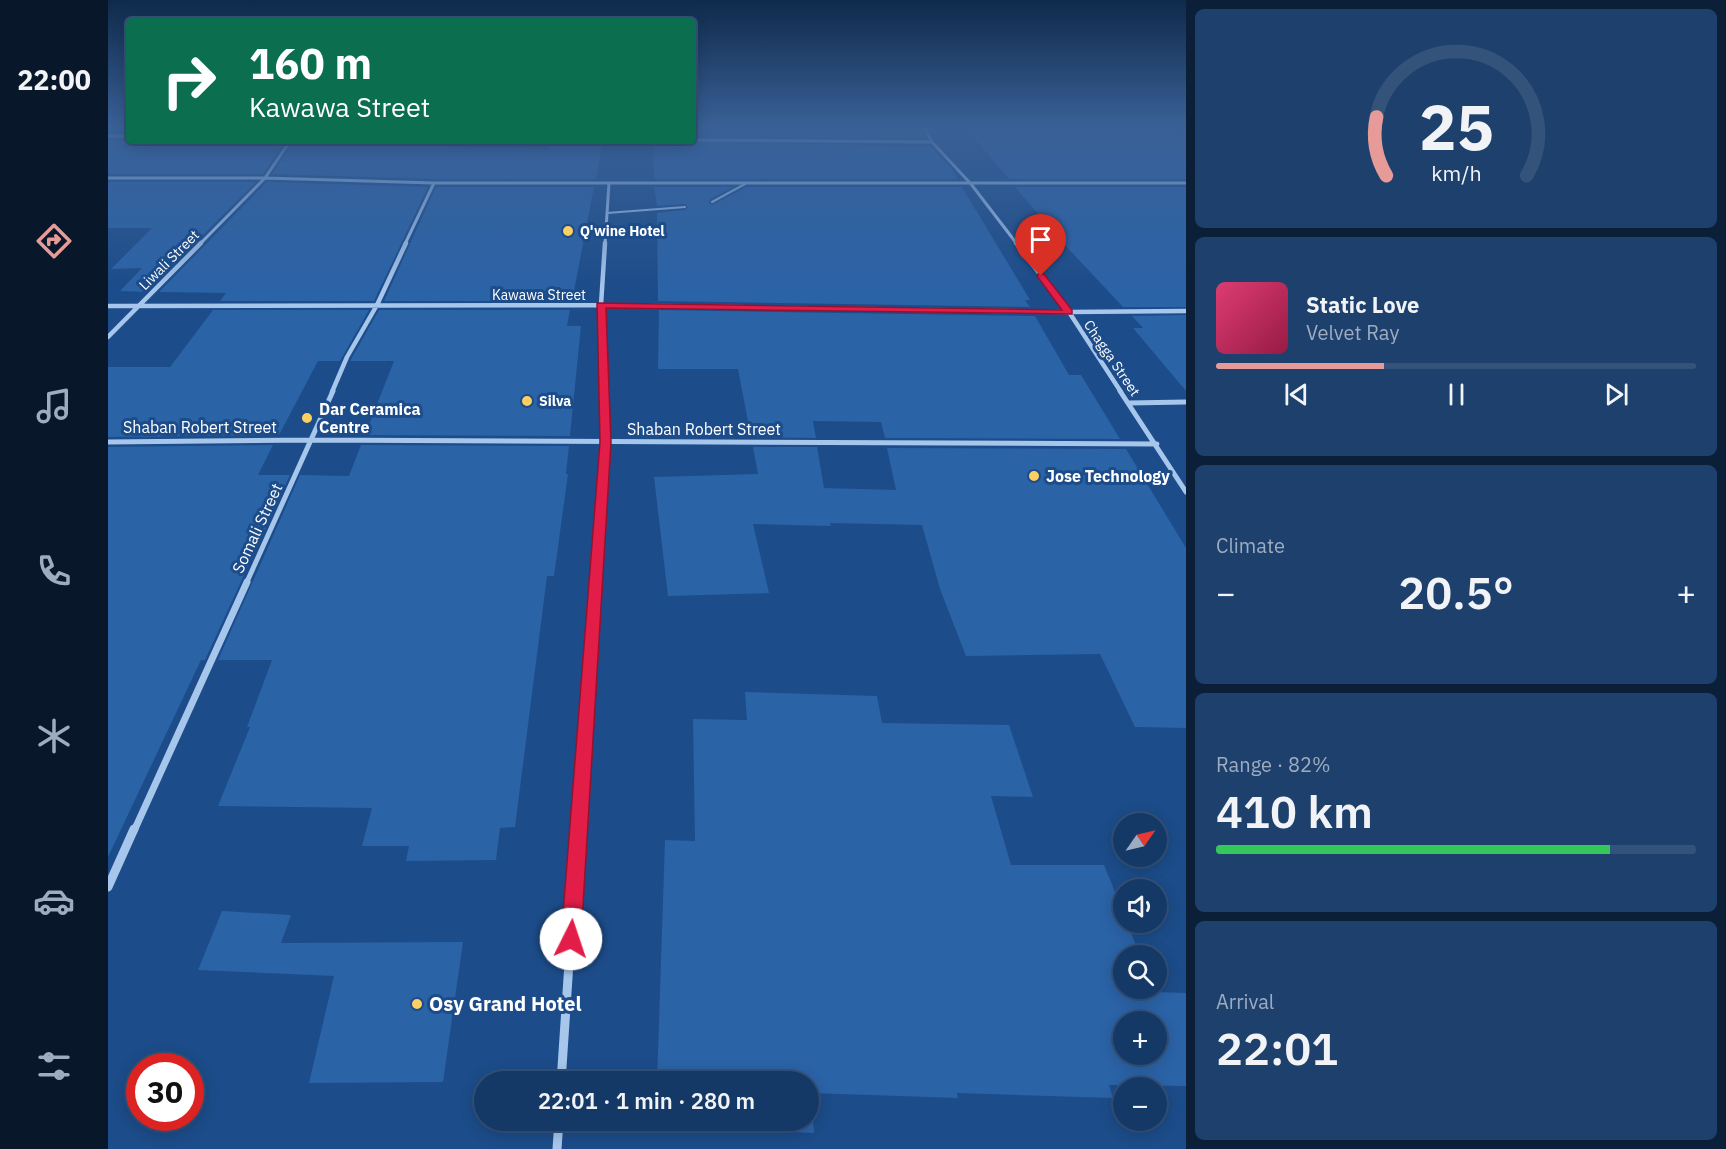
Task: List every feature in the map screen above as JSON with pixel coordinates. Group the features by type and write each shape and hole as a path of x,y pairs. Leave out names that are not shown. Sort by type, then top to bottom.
{"street":[{"name":"Liwali Street","path":"108,337 260,183"},
{"path":"421,183 1186,183"},
{"name":"Somali Street","path":"108,887 312,440 347,357 377,305 434,183"},
{"path":"562,1071 605,442 601,305 609,183"},
{"name":"Chagga Street","path":"971,184 1069,312 1157,444 1186,492"},
{"name":"Kawawa Street","path":"108,306 601,305 1069,312 1186,311"},
{"path":"1129,403 1186,402"},
{"name":"Shaban Robert Street","path":"108,442 312,440 1157,444"},
{"path":"557,1149 558,1131"}],"lane":[{"path":"712,202 745,184"},
{"path":"607,213 685,207"}],"building":[{"path":"108,183 255,183 146,292 120,291 142,268 111,269 152,228 108,228"},
{"path":"266,183 428,187 374,301 220,301 226,293 159,292"},
{"path":"436,187 594,187 572,301 384,301"},
{"path":"654,187 733,187 710,199 709,203 712,205 747,187 962,187 1030,300 1025,300 1030,307 658,301 657,213 685,210 688,207 685,204 657,206"},
{"path":"1015,187 1186,187 1186,307 1123,307"},
{"path":"213,310 369,310 340,361 318,361 279,435 108,437 108,367 170,367"},
{"path":"379,310 570,310 567,326 581,326 570,436 365,435 394,361 350,361"},
{"path":"659,310 1035,316 1069,375 1081,375 1120,439 885,438 881,422 813,421 816,438 751,437 738,369 658,369"},
{"path":"1186,315 1186,391 1133,328 1143,328 1132,316"},
{"path":"273,445 258,475 290,475 205,660 201,660 108,857 108,447"},
{"path":"361,445 569,446 566,474 568,474 554,576 547,576 515,827 500,828 496,860 406,861 409,846 362,846 372,808 218,806 250,727 247,727 272,660 218,660 300,475 349,476"},
{"path":"753,447 817,447 824,488 896,490 887,448 1126,449 1186,548 1186,728 1135,727 1100,654 966,656 940,589 922,525 753,524 769,593 668,596 654,477 758,474"},
{"path":"745,692 877,696 882,723 1009,725 1033,797 991,796 1011,865 1104,865 1113,887 1113,933 1131,933 1136,945 1113,945 1113,999 1167,999 1167,992 1186,993 1186,1086 1167,1086 1167,1077 1113,1077 1113,1085 1109,1085 1113,1098 957,1093 958,1098 819,1093 819,1071 657,1071 665,840 695,841 693,719 747,720"},
{"path":"222,911 291,915 281,943 463,942 443,1082 309,1083 334,976 198,970"},
{"path":"774,1131 814,1131 814,1133"}],"place":[{"name":"Q'wine Hotel","path":"568,231"},
{"name":"Silva","path":"527,401"},
{"name":"Dar Ceramica Centre","path":"307,418"},
{"name":"Jose Technology","path":"1034,476"},
{"name":"Osy Grand Hotel","path":"417,1004"}],"route":[{"path":"571,939 605,442 601,305 1069,312 1041,276"}]}
